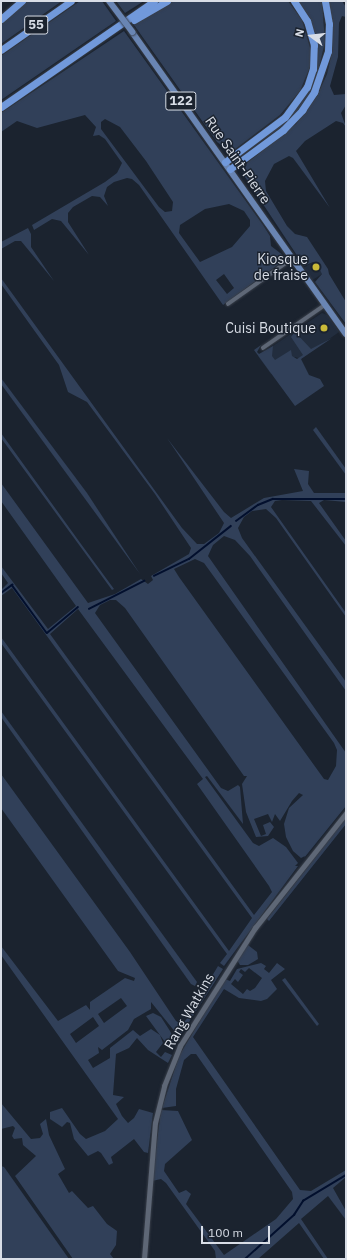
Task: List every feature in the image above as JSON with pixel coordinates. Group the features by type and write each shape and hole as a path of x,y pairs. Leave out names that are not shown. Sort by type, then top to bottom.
{"highway":[{"path":"1,19 22,1"},
{"name":"55","path":"1,50 71,1"},
{"path":"1,107 154,1"},
{"path":"92,44 167,1"},
{"path":"225,162 280,121 297,103 307,87 313,69 314,46 307,21 294,1"},
{"path":"230,170 283,130 302,110 314,92 328,51 329,24 326,1"}],"main road":[{"name":"Rue Saint-Pierre","path":"109,1 346,334"}],"street":[{"path":"228,304 293,258"},
{"path":"263,348 325,305"},
{"name":"Rang Watkins","path":"144,1259 155,1123 164,1086 180,1046 255,928 346,813"}],"shaded area":[{"path":"26,1 62,1 1,44 1,22"},
{"path":"80,1 102,1 116,21 1,100 1,56"},
{"path":"116,1 144,1 125,13"},
{"path":"173,1 288,1 302,20 311,51 310,67 300,91 280,115 234,150 228,150 217,142 134,25"},
{"path":"298,1 322,1 325,42 315,84 306,101 287,123 236,159 293,112 313,80 318,54 316,36 310,20"},
{"path":"329,1 342,1 346,7 346,17 342,16 339,23 338,57 330,86 334,95 346,94 346,105 341,113 346,127 343,123 336,121 305,141 296,151 330,208 293,158 289,156 274,164 265,181 266,191 287,226 295,234 307,237 328,269 329,274 346,302 346,324 315,282 322,274 317,264 313,262 304,266 243,174 247,163 296,124 317,96 327,74 333,48"},
{"path":"124,31 263,225 270,236 271,246 284,256 283,261 223,305 139,185 132,179 127,178 114,182 107,187 104,196 108,206 100,197 92,196 73,207 68,213 68,222 89,255 61,221 52,219 34,230 32,225 105,182 117,173 122,163 105,139 99,135 93,136 96,127 85,115 37,128 17,121 1,132 1,113","holes":["105,119 120,127 146,161 173,202 172,211 165,212 159,207 101,129 101,122","229,204 244,211 250,220 250,226 232,247 200,262 179,233 180,225 205,209","224,274 234,288 227,294 216,280"]},
{"path":"28,228 31,234 31,247 54,281 21,241 15,241 1,249 1,242"},
{"path":"316,260 324,273 312,280 304,267"},
{"path":"1,278 182,528 197,544 204,544 219,533 224,523 167,438 224,512 231,518 264,498 303,491 294,469 309,471 308,484 314,493 346,493 346,502 324,500 319,503 346,541 346,546 311,501 275,501 271,507 346,613 346,617 276,518 266,509 252,511 244,517 238,528 242,538 346,682 346,691 250,556 235,540 224,536 213,545 208,556 346,753 346,806 304,858 305,856 301,858 293,851 286,837 284,824 289,808 303,795 299,793 292,801 280,821 275,814 272,822 268,814 254,819 261,836 266,834 263,825 270,822 274,827 268,836 256,837 246,812 242,784 247,776 244,776 125,608 116,600 110,600 100,605 95,613 221,788 228,791 238,785 240,787 243,824 207,776 205,777 253,843 259,846 273,838 286,847 298,863 295,866 298,866 224,966 220,963 227,954 1,643 1,637 229,951 252,918 12,588 1,596 1,590 8,583 1,573 1,566 48,629 76,606 1,501 1,483 88,603 115,594 141,579 148,584 153,580 151,576 189,554 191,548 155,494 87,402 68,392 59,365 1,284","holes":["195,559 204,563 334,743 337,750 336,766 328,780 324,779 174,569","78,609 203,779 197,784 269,886 272,892 254,915 50,634"]},
{"path":"322,313 327,315 339,332 301,359 295,357 271,374 258,356"},
{"path":"295,332 311,349 332,338 301,359 309,375 320,379 324,386 295,406 254,350 261,345 257,352 259,354 273,346 272,356 275,360 291,350 292,356 297,359 303,355 291,337"},
{"path":"1,378 87,493 140,574 1,384"},
{"path":"316,427 346,469 346,475 313,430"},
{"path":"1,433 114,589 112,590 1,438"},
{"path":"1,711 197,982 195,986 191,984 1,717"},
{"path":"1,774 130,952 176,1021 181,1024 186,1020 218,966 223,969 182,1033 176,1033 151,1002 151,1009 134,1019 128,1030 102,1050 98,1047 99,1053 88,1060 93,1068 110,1058 110,1048 133,1030 140,1036 151,1029 160,1035 163,1043 156,1052 161,1057 165,1052 172,1055 168,1063 148,1050 137,1038 129,1048 116,1054 113,1095 124,1097 116,1104 122,1116 128,1123 134,1118 139,1109 153,1113 148,1153 144,1152 134,1139 111,1157 113,1163 109,1165 98,1151 88,1156 74,1139 70,1123 67,1122 62,1127 50,1119 50,1112 62,1108 80,1134 86,1139 105,1131 118,1119 1,955 1,946 58,1021 86,1005 90,1010 90,1002 125,978 134,981 135,978 118,971 1,808","holes":["121,998 127,1006 104,1023 98,1014","93,1017 99,1026 76,1043 70,1034"]},
{"path":"346,818 346,824 269,921 267,919"},
{"path":"248,945 257,952 258,959 248,965 240,965 237,960"},
{"path":"261,963 266,966 264,969 269,973 277,963 285,969 271,980 277,989 267,999 261,1001 239,998 224,989 193,1037 300,1190 311,1191 346,1170 346,1177 333,1188 346,1211 346,1220 328,1196 301,1219 328,1259 324,1259 299,1223 258,1259 216,1259 215,1251 166,1183 161,1179 152,1181 161,1110 178,1111 192,1140 165,1164 164,1171 179,1193 186,1190 191,1194 186,1204 224,1255 276,1219 293,1199 292,1192 196,1054 191,1054 184,1060 176,1089 176,1106 162,1108 179,1056 225,979 230,981 237,969","holes":["249,968 262,978 255,988 250,991 247,989 243,994 231,984 235,979 238,982 243,975 239,972 241,969 245,972"]},
{"path":"285,978 319,1024 317,1026 282,980"},
{"path":"153,1013 161,1017 170,1031 175,1041 173,1046 167,1040 165,1042 146,1016"},
{"path":"1,1103 31,1139 40,1138 43,1134 40,1124 46,1119 49,1135 65,1169 58,1174 69,1193 72,1191 88,1208 93,1206 107,1224 117,1231 116,1245 110,1254 114,1259 73,1259 15,1176 36,1156 23,1145 22,1138 14,1139 12,1136 15,1128 13,1126 1,1129"},
{"path":"1,1166 4,1167 69,1259 1,1259"}],"waterway":[{"path":"236,521 258,505 273,499 346,499"},
{"path":"154,576 189,559 231,526"},
{"path":"89,609 144,581"},
{"path":"1,593 12,585 47,633 78,607"},
{"path":"245,1259 294,1215 303,1201 346,1175"}],"place":[{"name":"Kiosque de fraise","path":"316,267"},
{"name":"Cuisi Boutique","path":"324,328"}]}
